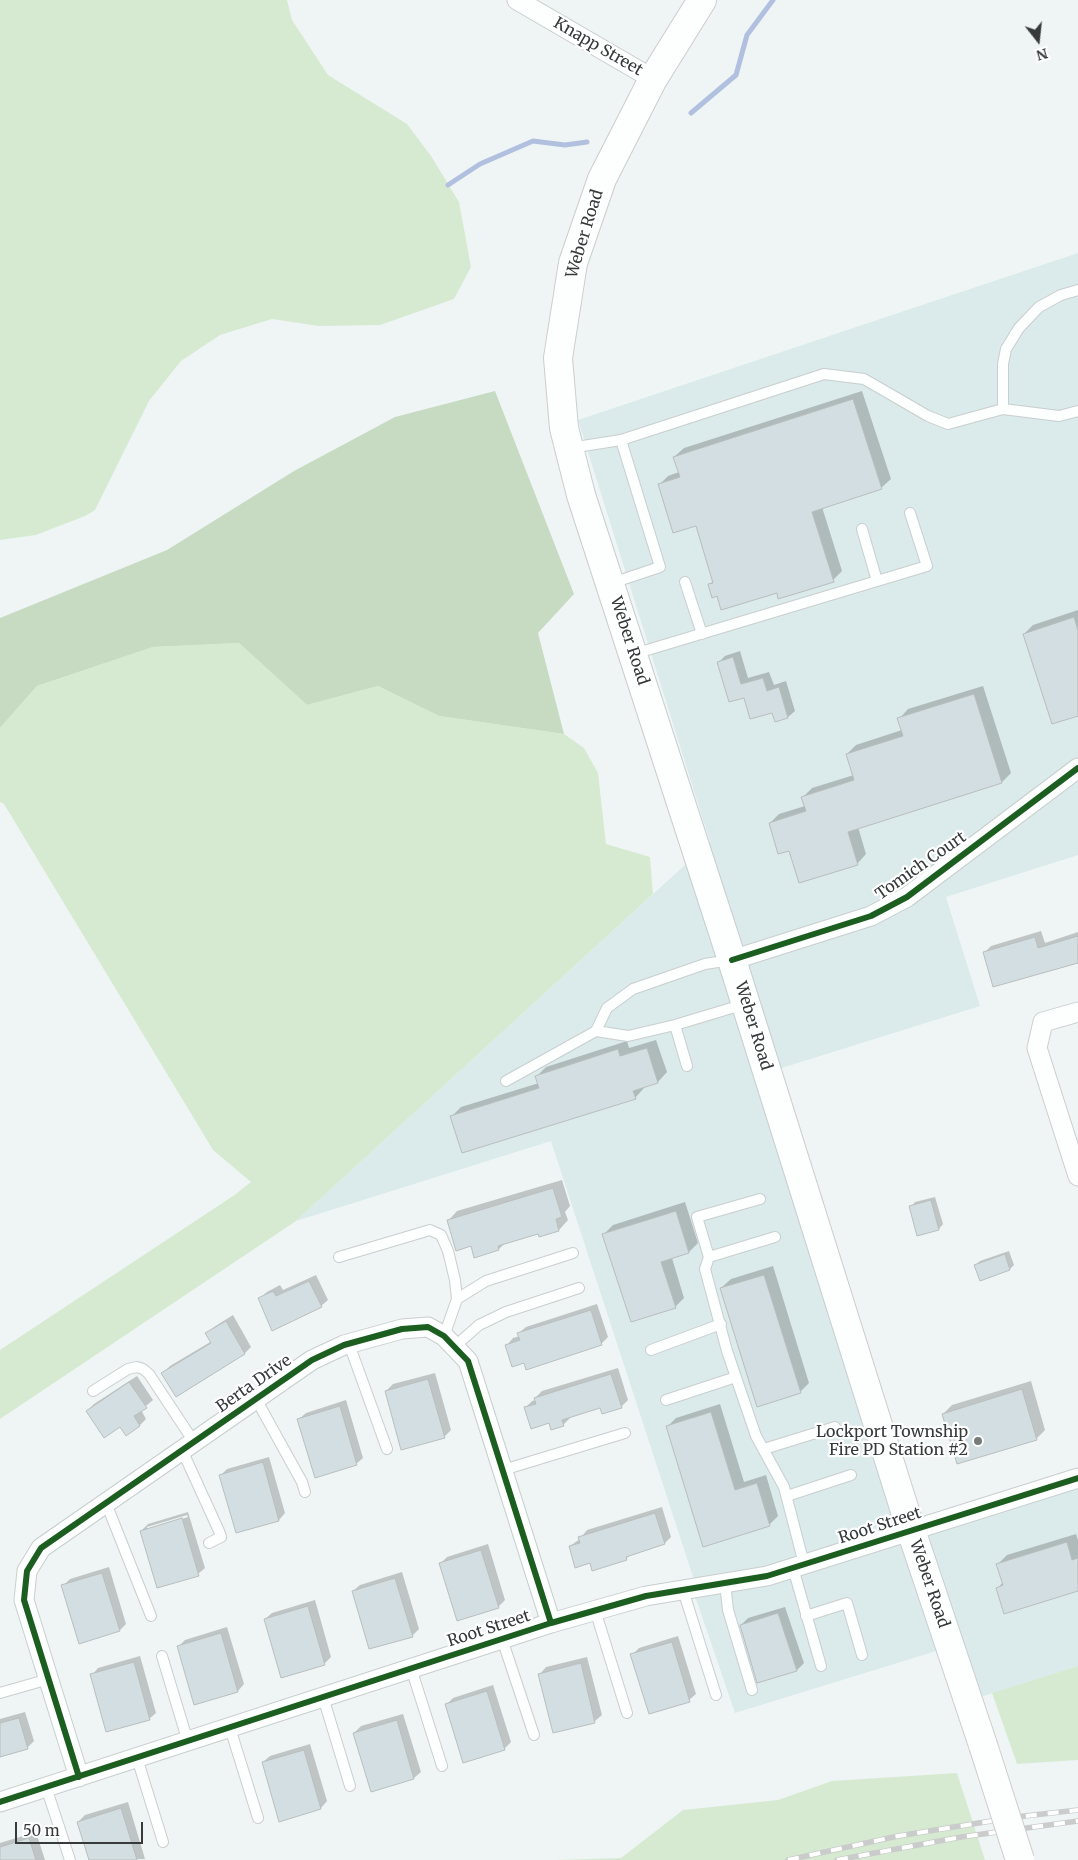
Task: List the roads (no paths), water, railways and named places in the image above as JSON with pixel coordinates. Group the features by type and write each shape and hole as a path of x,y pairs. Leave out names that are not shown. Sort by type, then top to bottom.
{"main road":[{"name":"Weber Road","path":"702,0 653,79 602,179 573,263 558,358 564,428 581,495 732,960 911,1530 1020,1860"}],"street":[{"name":"Knapp Street","path":"516,0 653,79"},
{"name":"Tomich Court","path":"732,960 871,916 900,901 1078,768"},
{"path":"1078,1012 1043,1022 1038,1048 1078,1176"},
{"name":"Berta Drive","path":"79,1777 24,1600 27,1571 41,1548 312,1360 349,1344 402,1329 428,1327 449,1341"},
{"path":"449,1341 468,1361 551,1623"},
{"name":"Root Street","path":"0,1802 551,1623 646,1596 767,1576 1078,1478"}],"lane":[{"path":"1003,409 1003,364 1006,349 1019,328 1039,307 1061,295 1078,290"},
{"path":"569,448 621,440 824,374 864,379 928,416 948,424 1003,409 1059,416 1078,411"},
{"path":"610,583 660,567 621,440"},
{"path":"633,654 927,566 910,513"},
{"path":"862,529 877,581"},
{"path":"685,582 702,634"},
{"path":"506,1081 596,1031 607,1008 633,989 705,964 732,960"},
{"path":"596,1031 628,1036 675,1025 746,1004"},
{"path":"675,1025 687,1066"},
{"path":"760,1199 697,1218 709,1257 705,1269 727,1351 756,1436 787,1496 806,1616 820,1666"},
{"path":"339,1258 430,1230 440,1235 448,1251 455,1280 457,1299 449,1341"},
{"path":"709,1257 775,1237"},
{"path":"457,1299 486,1281 573,1253"},
{"path":"449,1341 506,1312 579,1288"},
{"path":"650,1350 721,1324"},
{"path":"349,1344 387,1450"},
{"path":"93,1391 128,1369 137,1367 149,1374 188,1446 219,1531 221,1537 208,1543"},
{"path":"666,1400 736,1377"},
{"path":"256,1399 302,1482 305,1492"},
{"path":"764,1449 835,1427"},
{"path":"503,1470 626,1433"},
{"path":"787,1496 852,1475"},
{"path":"106,1503 151,1616"},
{"path":"725,1583 728,1610 752,1690"},
{"path":"683,1590 716,1695"},
{"path":"806,1616 847,1603 862,1655"},
{"path":"595,1610 627,1713"},
{"path":"502,1639 534,1734"},
{"path":"162,1656 188,1742"},
{"path":"411,1668 442,1766"},
{"path":"0,1693 49,1679"},
{"path":"323,1697 350,1786"},
{"path":"230,1728 258,1818"},
{"path":"137,1758 163,1842"},
{"path":"46,1787 70,1860"}],"waterway":[{"path":"691,113 736,75 747,35 773,0"},
{"path":"448,185 480,164 533,141 565,145 587,142"}],"railway":[{"path":"788,1860 898,1836 1016,1817 1078,1810"},
{"path":"837,1860 961,1837 1078,1821"}],"place":[{"name":"Lockport Township Fire PD Station #2","path":"978,1441"}]}
